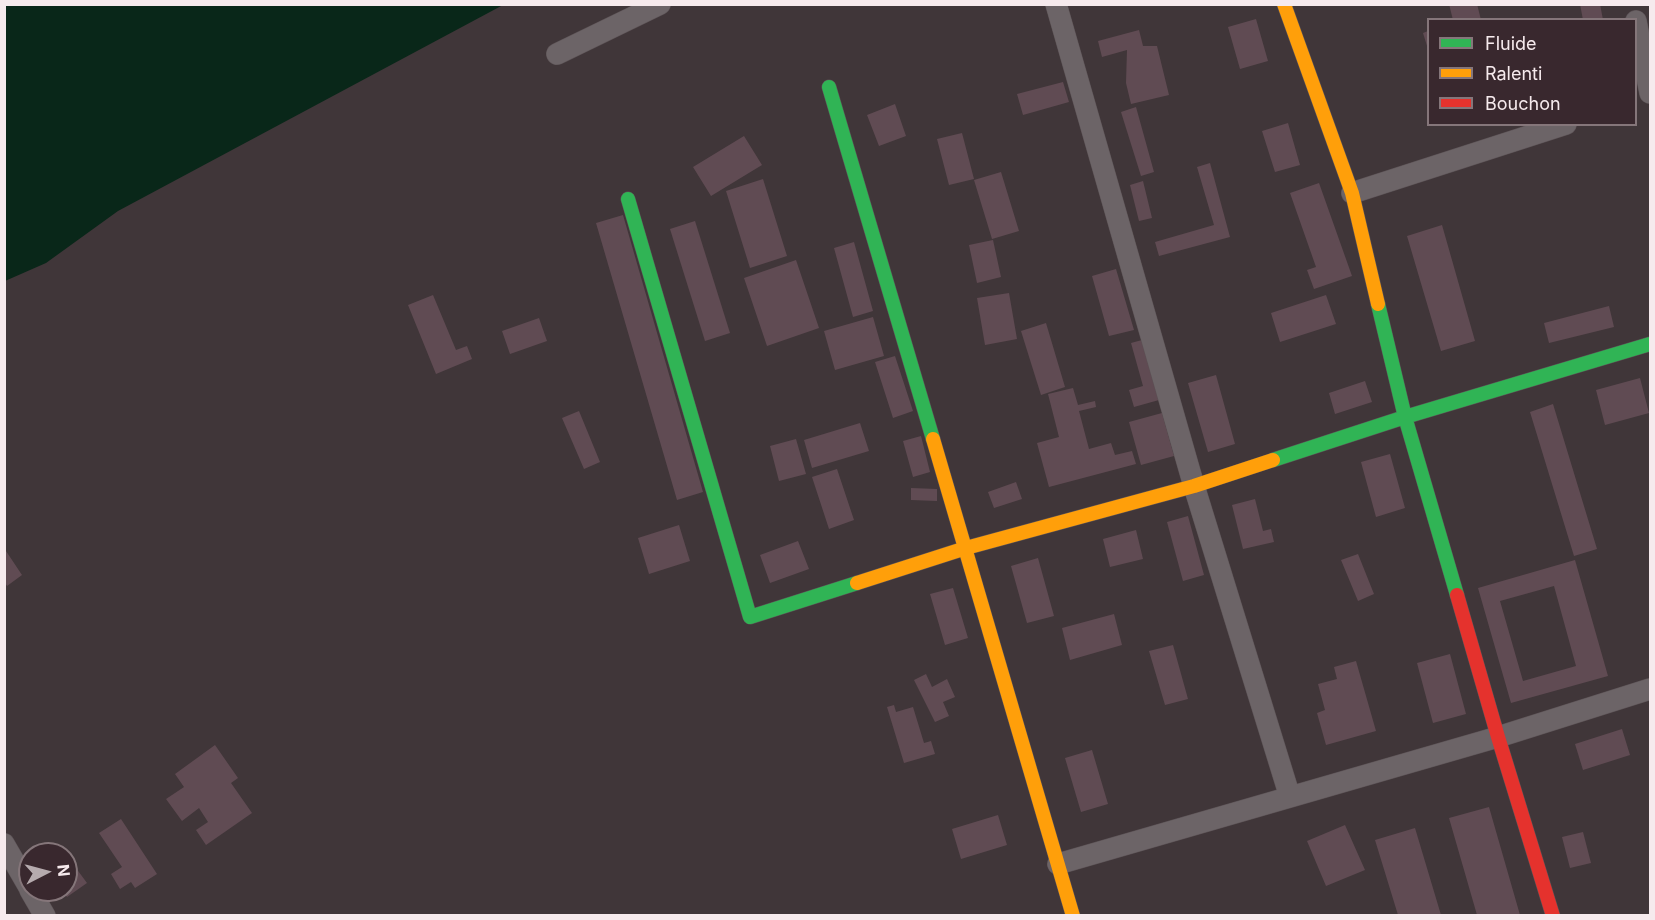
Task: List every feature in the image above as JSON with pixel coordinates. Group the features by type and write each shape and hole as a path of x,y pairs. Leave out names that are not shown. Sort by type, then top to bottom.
{"street":[{"path":"557,54 660,4"},
{"path":"1056,4 1194,486 1290,797"},
{"path":"1284,4 1352,193 1405,417 1498,737 1553,915"},
{"path":"1637,30 1650,95"},
{"path":"829,87 1074,915"},
{"path":"1352,193 1560,126"},
{"path":"627,199 750,617 966,548 1194,486 1405,417 1650,344"},
{"path":"1058,864 1498,737 1650,689"},
{"path":"4,844 18,869"},
{"path":"37,902 45,915"}],"shaded area":[{"path":"5,4 503,5 118,211 46,263 5,281"}],"building":[{"path":"1449,4 1477,4 1480,18 1452,18"},
{"path":"1580,4 1600,4 1603,18 1583,18"},
{"path":"1256,19 1268,61 1240,69 1228,27"},
{"path":"1139,30 1143,46 1157,46 1169,95 1131,104 1126,83 1127,50 1102,57 1098,41"},
{"path":"1427,31 1427,46 1423,33"},
{"path":"1063,82 1069,102 1023,115 1017,94"},
{"path":"895,104 906,136 879,146 867,115"},
{"path":"1136,107 1154,172 1141,176 1121,112"},
{"path":"1288,123 1300,165 1275,172 1262,131"},
{"path":"962,133 974,179 949,185 937,139"},
{"path":"744,136 762,165 711,196 693,167"},
{"path":"1210,163 1230,237 1159,256 1155,242 1214,225 1197,167"},
{"path":"1001,172 1019,231 992,239 974,180"},
{"path":"763,179 787,256 750,268 726,191"},
{"path":"1143,181 1152,218 1139,221 1130,185"},
{"path":"1319,183 1352,276 1314,289 1307,270 1316,267 1290,193"},
{"path":"623,215 703,492 677,500 596,223"},
{"path":"695,221 730,333 705,341 670,229"},
{"path":"1442,225 1475,341 1441,351 1407,236"},
{"path":"993,240 1001,277 977,283 969,245"},
{"path":"854,242 873,311 853,317 834,248"},
{"path":"796,260 819,328 767,346 744,278"},
{"path":"1116,269 1134,330 1109,336 1092,276"},
{"path":"1009,293 1017,339 985,345 977,298"},
{"path":"433,295 456,350 467,346 472,359 436,374 408,305"},
{"path":"1326,295 1336,324 1280,342 1271,313"},
{"path":"1609,306 1614,327 1549,343 1544,323"},
{"path":"873,317 884,356 835,370 824,331"},
{"path":"539,318 547,341 510,354 502,331"},
{"path":"1046,323 1065,387 1041,395 1021,331"},
{"path":"1142,340 1159,400 1134,407 1129,390 1143,386 1131,343"},
{"path":"895,356 913,411 893,418 875,362"},
{"path":"1216,375 1235,444 1208,452 1188,383"},
{"path":"1640,378 1649,413 1605,425 1596,390"},
{"path":"1365,381 1372,402 1335,414 1329,393"},
{"path":"1073,388 1078,405 1095,401 1096,407 1079,411 1089,449 1111,443 1115,455 1132,451 1136,464 1049,487 1037,443 1059,437 1048,394"},
{"path":"1553,404 1597,549 1574,556 1530,412"},
{"path":"579,411 600,462 584,469 562,418"},
{"path":"1162,413 1174,456 1141,465 1129,422"},
{"path":"860,423 869,451 812,468 804,440"},
{"path":"921,436 930,472 913,477 903,441"},
{"path":"796,439 806,474 779,481 770,446"},
{"path":"1390,454 1405,508 1376,517 1361,462"},
{"path":"837,469 854,520 829,529 812,477"},
{"path":"1016,482 1022,499 994,508 988,492"},
{"path":"911,488 937,489 937,501 911,500"},
{"path":"1255,499 1263,531 1271,529 1274,542 1243,549 1232,505"},
{"path":"1188,516 1204,575 1183,581 1167,522"},
{"path":"679,525 690,561 649,574 638,538"},
{"path":"1136,530 1143,559 1110,567 1103,539"},
{"path":"798,541 809,569 770,583 760,555"},
{"path":"4,548 22,575 7,586 4,581"},
{"path":"1358,554 1374,594 1358,601 1341,560"},
{"path":"1038,558 1054,616 1027,623 1011,566"},
{"path":"1575,560 1608,676 1511,703 1478,588","holes":["1554,586 1576,666 1523,681 1500,601"]},
{"path":"953,588 968,638 945,645 930,594"},
{"path":"1114,614 1122,645 1070,660 1062,628"},
{"path":"1173,645 1188,699 1165,705 1149,651"},
{"path":"1450,654 1466,714 1433,723 1417,663"},
{"path":"1356,661 1376,731 1326,745 1317,713 1325,710 1318,684 1337,679 1334,667"},
{"path":"926,674 932,687 947,679 955,697 943,702 949,716 935,722 914,680"},
{"path":"894,705 896,712 913,707 924,743 931,741 935,754 904,763 887,707"},
{"path":"1622,729 1630,755 1583,770 1575,744"},
{"path":"215,745 238,778 231,783 252,813 206,845 196,830 208,822 199,808 182,821 166,799 184,787 175,774"},
{"path":"1092,750 1108,804 1081,812 1065,758"},
{"path":"1489,807 1520,915 1477,915 1449,818"},
{"path":"998,815 1007,845 961,859 952,829"},
{"path":"121,819 157,874 135,888 131,882 120,889 111,874 122,867 99,833"},
{"path":"1345,825 1365,870 1326,886 1307,841"},
{"path":"1415,828 1441,915 1398,915 1375,840"},
{"path":"1583,832 1591,863 1570,868 1562,837"},
{"path":"78,871 87,883 78,889"}],"traffic: fast":[{"path":"829,87 933,439"},
{"path":"628,199 750,617 857,583"},
{"path":"1378,304 1405,417 1457,595"},
{"path":"1273,460 1405,417 1650,344"}],"traffic: slow":[{"path":"1284,4 1352,193 1378,304"},
{"path":"933,439 1073,916"},
{"path":"857,583 966,548 1194,486 1273,460"}],"traffic: jam":[{"path":"1457,595 1553,916"}]}
